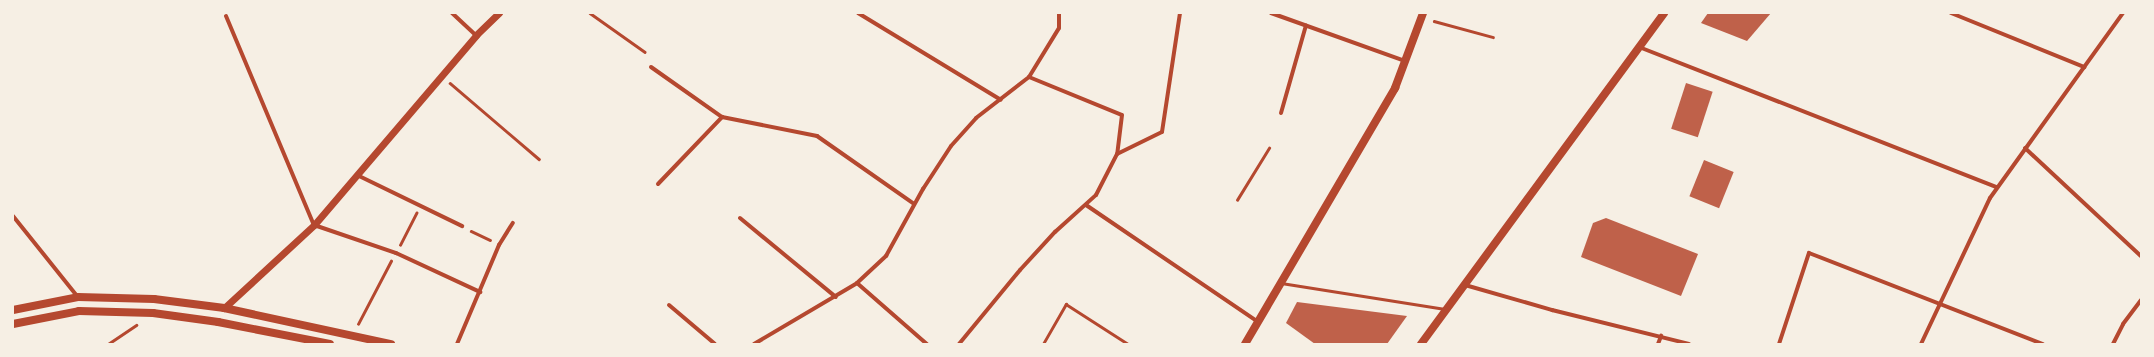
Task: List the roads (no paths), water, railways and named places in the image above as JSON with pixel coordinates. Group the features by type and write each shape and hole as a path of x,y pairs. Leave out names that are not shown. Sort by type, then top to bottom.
{"main road":[{"path":"1421,344 1463,284 1664,13"},
{"path":"1245,344 1395,88 1422,15"},
{"path":"13,310 78,296 154,299 224,308 353,334 391,344"},
{"path":"218,322 224,308"},
{"path":"13,324 79,311 153,313 218,322 330,344"}],"street":[{"path":"452,13 476,35"},
{"path":"224,308 314,225 476,35 499,13"},
{"path":"858,13 1001,100"},
{"path":"754,344 836,297 857,283 886,256 914,204 951,146 976,118 1029,77 1059,28 1059,13"},
{"path":"1117,154 1162,132 1180,13"},
{"path":"1271,13 1405,61"},
{"path":"1951,13 2084,67"},
{"path":"1921,344 1990,198 2123,13"},
{"path":"226,16 314,225 396,253 480,292"},
{"path":"1281,113 1306,26"},
{"path":"1639,48 1998,187"},
{"path":"651,67 722,116 817,136 914,204"},
{"path":"959,344 1020,270 1096,195 1117,154 1122,115 1029,77"},
{"path":"658,184 722,116"},
{"path":"2025,148 2141,256"},
{"path":"357,175 462,226"},
{"path":"1086,205 1258,322"},
{"path":"13,216 78,296"},
{"path":"740,218 836,297"},
{"path":"457,344 499,245 513,223"},
{"path":"1779,344 1809,253 2043,344"},
{"path":"857,283 927,344"},
{"path":"1463,284 1552,310 1689,344"},
{"path":"2112,344 2141,300"},
{"path":"669,305 716,344"},
{"path":"2136,307 2141,310"},
{"path":"1658,344 1661,336"}],"lane":[{"path":"1281,283 1445,309"}]}
